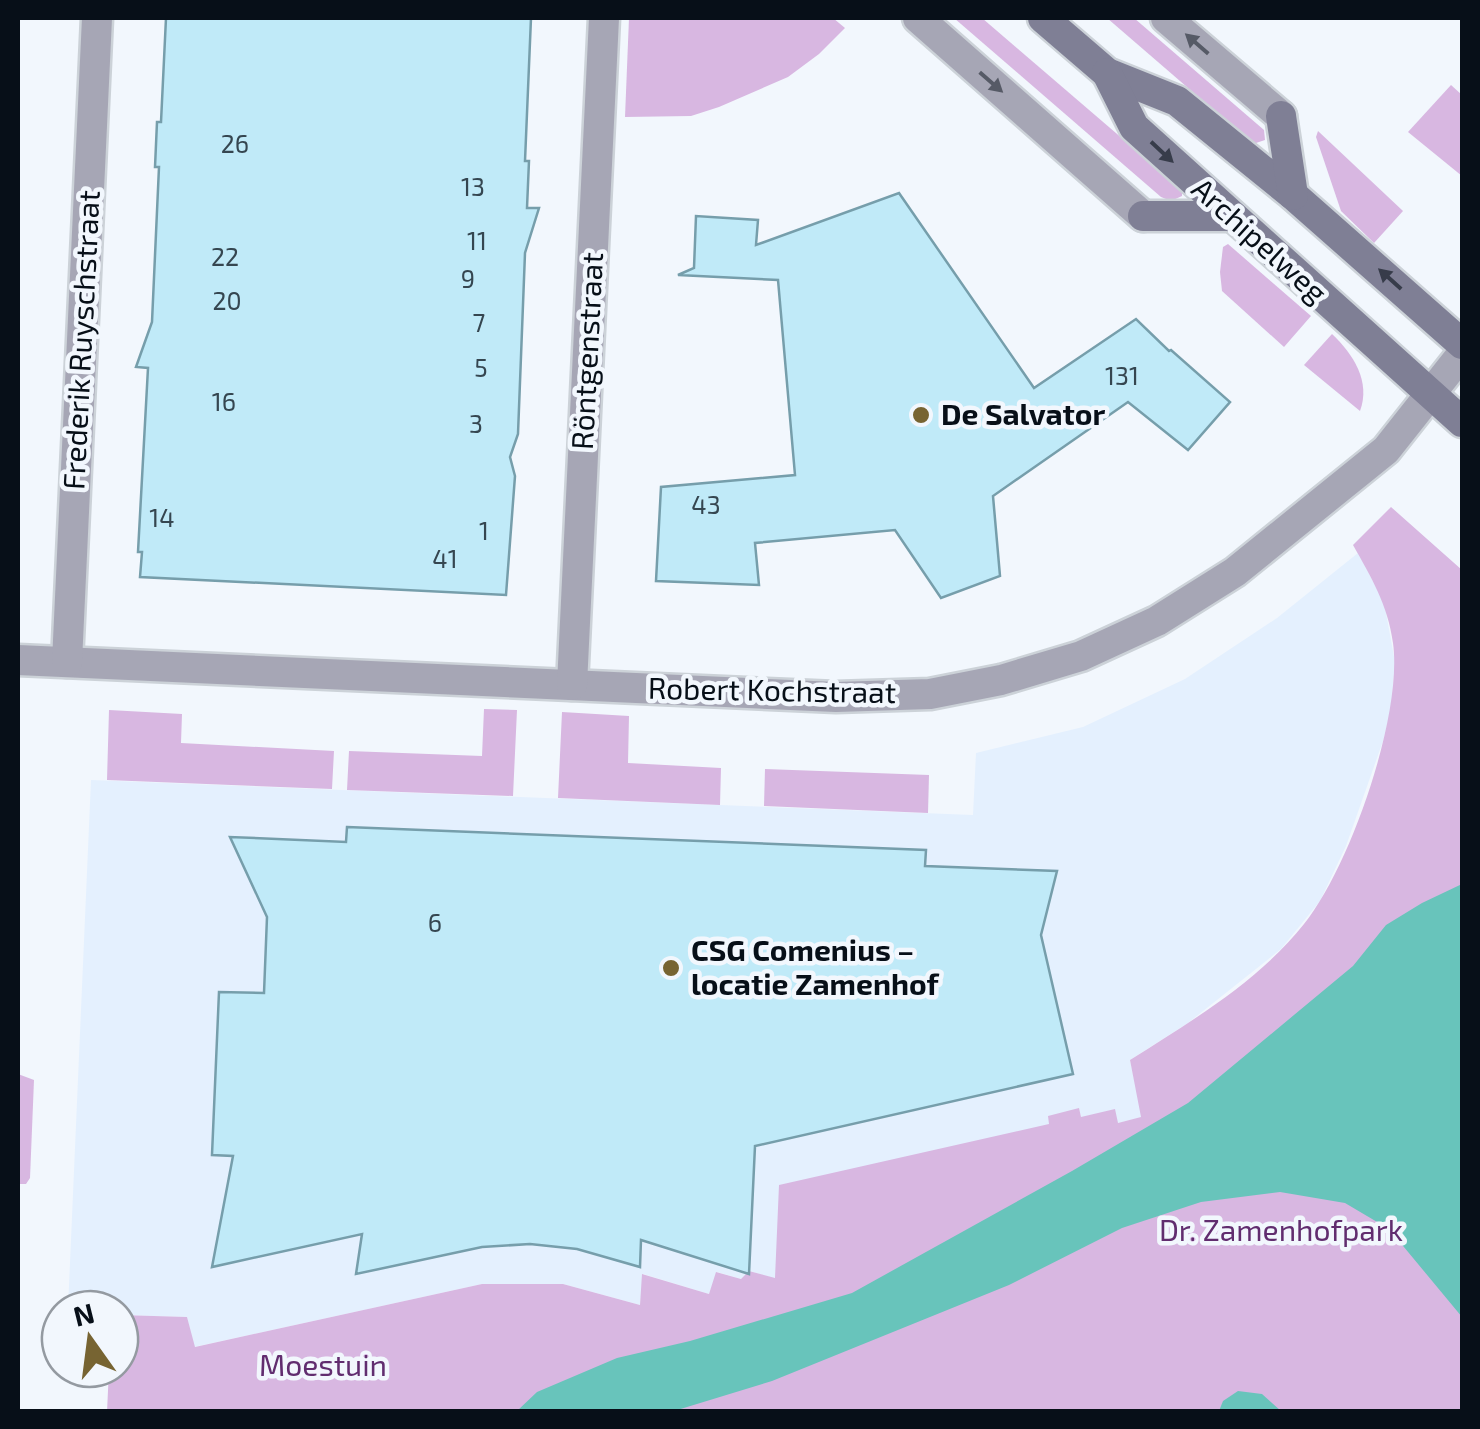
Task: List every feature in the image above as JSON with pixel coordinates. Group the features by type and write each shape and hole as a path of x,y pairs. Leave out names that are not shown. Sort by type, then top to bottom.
{"main road":[{"name":"Archipelweg","path":"1043,18 1107,73 1177,101 1293,195 1462,344"},
{"name":"Archipelweg","path":"1107,73 1134,127 1462,422"},
{"path":"1281,116 1293,195"},
{"path":"1143,216 1230,216"}],"street":[{"name":"Frederik Ruyschstraat","path":"67,662 97,18"},
{"name":"Röntgenstraat","path":"572,685 604,18"},
{"name":"Archipelweg","path":"918,18 1143,216"},
{"path":"1166,18 1281,116"},
{"path":"1430,394 1462,354"},
{"name":"Robert Kochstraat","path":"18,660 836,697 930,694 1001,680 1081,656 1157,621 1235,572 1386,450 1430,394"}],"shaded area":[{"name":"CSG Comenius – locatie Zamenhof","path":"1358,553 1384,602 1395,662 1391,709 1383,741 1346,846 1320,901 1281,949 1188,1023 1130,1060 1142,1117 1118,1123 1081,1117 1079,1109 775,1279 750,1271 741,1279 717,1272 709,1294 643,1274 640,1305 563,1284 482,1284 194,1347 187,1317 140,1316 140,1289 69,1289 91,780 973,815 976,753 1083,727 1185,679 1277,618"},
{"path":"1462,884 1462,1317 1389,1229 1345,1203 1280,1192 1201,1202 1122,1228 1009,1285 772,1381 674,1411 517,1411 537,1392 617,1358 690,1341 852,1293 1072,1171 1188,1103 1353,966 1386,925"},
{"path":"1238,1391 1262,1394 1281,1411 1219,1411 1223,1401"}],"green space":[{"path":"629,18 833,18 845,28 788,77 719,107 691,116 625,117"},
{"path":"954,18 982,18 1182,190 1182,196 1171,201 1161,197"},
{"path":"1107,18 1134,18 1264,130 1265,140 1253,144"},
{"path":"1451,85 1462,95 1462,176 1408,132"},
{"path":"1318,131 1403,211 1374,243 1341,211 1316,137"},
{"path":"1228,244 1311,316 1284,347 1222,291 1223,247"},
{"path":"1332,334 1347,350 1362,379 1360,411 1304,365"},
{"name":"Dr. Zamenhofpark","path":"1391,507 1462,570 1462,1411 107,1412 108,1389 140,1389 140,1316 187,1317 195,1347 482,1284 563,1284 640,1305 642,1274 709,1294 716,1272 741,1279 749,1271 775,1278 779,1185 1049,1124 1048,1116 1079,1108 1081,1117 1115,1109 1118,1123 1141,1117 1130,1060 1223,999 1286,945 1321,899 1339,866 1370,789 1390,709 1393,643 1378,592 1353,545"},
{"path":"484,709 517,710 513,796 347,790 349,751 482,756"},
{"path":"109,710 182,714 181,743 334,751 332,789 107,780"},
{"path":"562,712 629,716 628,763 721,768 720,805 558,798"},
{"path":"765,769 929,775 928,813 764,806"},
{"path":"18,1074 34,1080 30,1178 26,1184 18,1184"}],"building":[{"path":"166,18 531,18 525,161 529,161 527,208 539,208 525,253 518,434 510,457 515,476 506,595 140,577 148,368 136,367 152,322 159,167 155,167 157,122 161,122"},
{"name":"De Salvator","path":"899,193 1034,388 1136,319 1230,402 1188,450 1128,402 993,496 1000,576 941,598 895,530 755,543 759,585 656,581 661,487 795,475 778,280 678,275 694,268 696,216 758,220 756,245"},
{"path":"347,827 926,850 925,866 1057,871 1041,935 1073,1074 755,1146 749,1274 641,1240 640,1267 577,1249 530,1244 482,1247 356,1274 362,1234 212,1267 233,1156 212,1155 219,992 264,993 267,917 230,837 346,842"}],"place":[{"name":"De Salvator","path":"921,415"},
{"name":"CSG Comenius – locatie Zamenhof","path":"671,968"}],"park label":[{"name":"Moestuin","path":"323,1366"}]}
